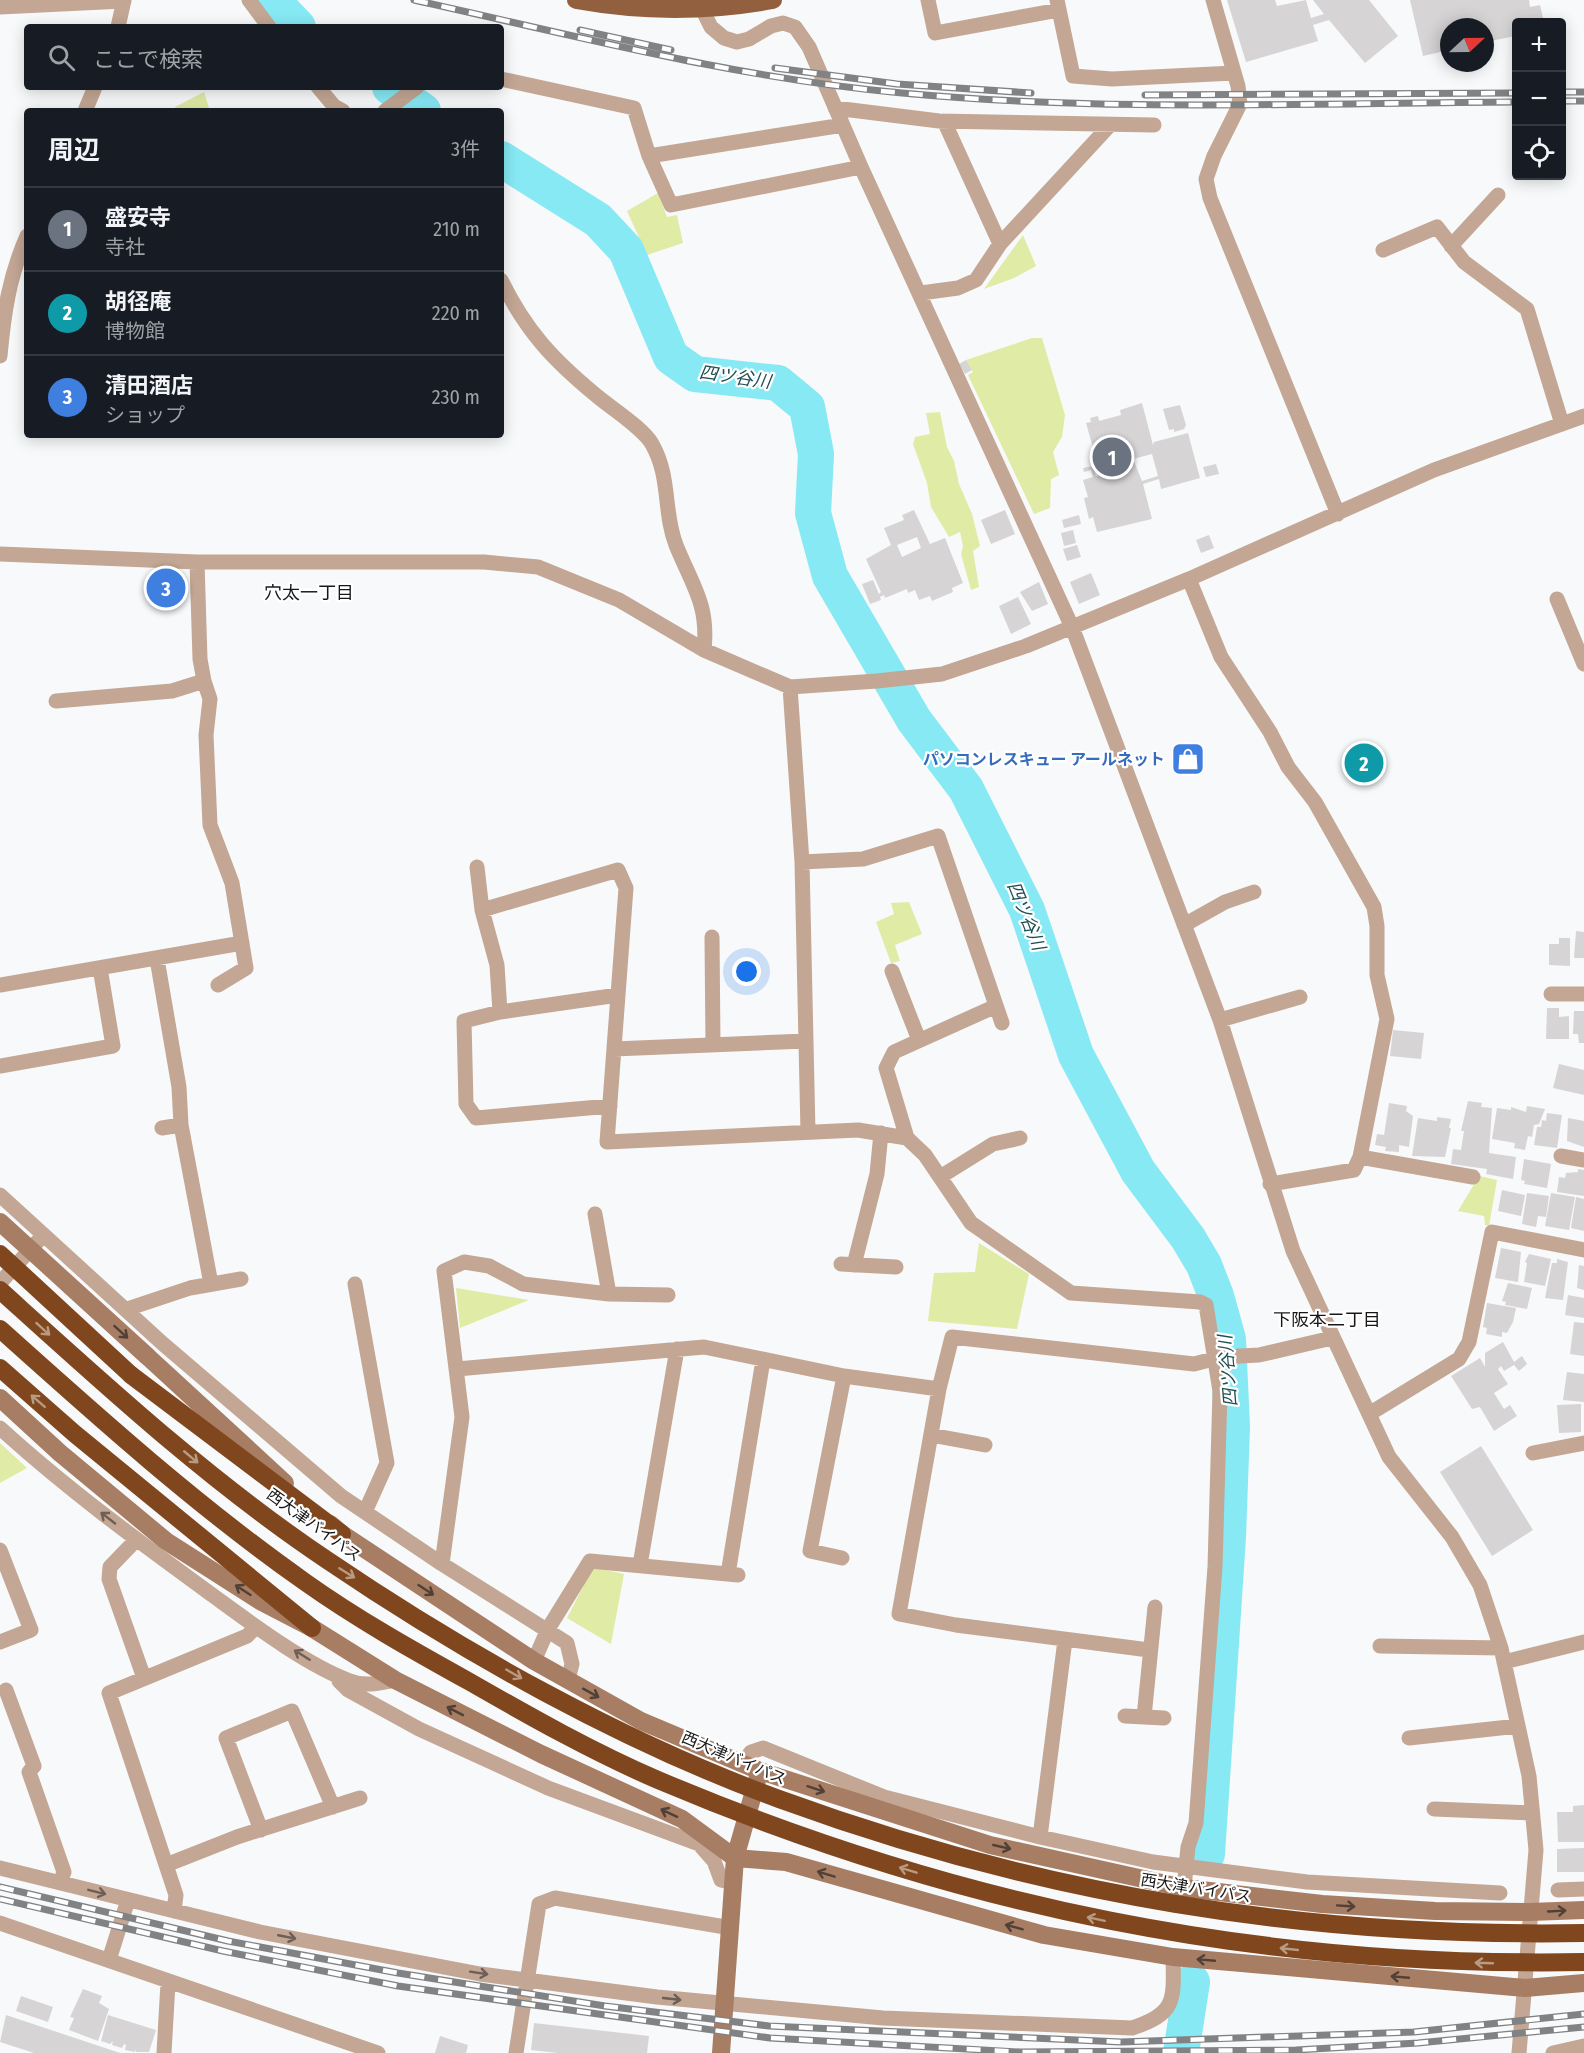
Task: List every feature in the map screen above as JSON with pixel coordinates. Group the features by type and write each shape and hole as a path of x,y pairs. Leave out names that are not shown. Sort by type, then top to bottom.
{"highway":[{"path":"0,1254 131,1375 342,1534"},
{"name":"西大津バイパス","path":"0,1290 109,1389 194,1460 324,1558 428,1625 550,1694 662,1749 774,1797 871,1831 981,1862 1153,1902 1269,1919 1390,1931 1497,1935 1584,1933"},
{"path":"0,1329 194,1497 306,1583 417,1652 537,1720 654,1778 715,1803 766,1823 975,1891 1149,1930 1265,1947 1388,1959 1498,1963 1584,1962"},
{"path":"0,1368 75,1434 312,1628"}],"main road":[{"path":"576,0 656,10 702,9 772,0"}],"street":[{"path":"0,6 124,0 119,24"},
{"path":"249,0 267,24"},
{"path":"928,0 935,33 1058,5 1073,76 1112,79 1234,73"},
{"path":"1213,0 1234,73 1240,104 1214,156 1206,178 1210,198 1338,514"},
{"path":"702,9 711,27 724,38 737,42 749,39 771,26 783,23 795,27 809,47 861,167 921,293 1072,627 1220,1020 1293,1251 1389,1457 1452,1537 1480,1585 1502,1655 1529,1776 1536,1850 1519,2053"},
{"path":"504,80 634,108 649,156 671,205 861,167"},
{"path":"86,108 94,90"},
{"path":"321,90 338,108"},
{"path":"389,108 414,90"},
{"path":"835,108 944,121 1154,125"},
{"path":"944,121 1000,244"},
{"path":"649,156 843,125"},
{"path":"921,293 958,288 976,280 1000,244 1110,125"},
{"path":"1451,246 1498,195"},
{"path":"1383,250 1437,227 1451,246 1480,276 1527,309 1562,424"},
{"path":"0,356 2,311 13,268 24,243"},
{"path":"504,286 526,326 545,349 651,442 664,472 675,543 698,592 706,627 704,650"},
{"path":"0,554 197,562 484,562 538,567 619,600 704,650 790,687 902,679 942,674 1026,646 1189,579 1434,470 1584,416"},
{"path":"197,562 200,659 210,699 206,735 210,825 232,883 246,968 218,985"},
{"path":"1189,579 1221,657 1270,732 1288,766 1315,802 1374,907 1377,926 1377,975 1387,1019 1360,1157 1354,1170 1270,1184"},
{"path":"1557,599 1584,664"},
{"path":"56,701 172,691 204,681"},
{"path":"790,687 802,862 808,1132"},
{"path":"802,862 863,860 938,836 1002,1023"},
{"path":"477,867 482,910 497,965 500,1012"},
{"path":"482,910 618,870 626,888 608,1142 858,1130 907,1138"},
{"path":"1184,925 1225,902 1254,892"},
{"path":"712,937 713,1045"},
{"path":"0,985 242,943"},
{"path":"157,959 179,1087 181,1125 211,1284"},
{"path":"0,1066 113,1046 100,968"},
{"path":"892,971 920,1040"},
{"path":"1551,994 1584,994"},
{"path":"610,1106 476,1118 466,1104 464,1021 500,1012 618,995"},
{"path":"1220,1020 1300,997"},
{"path":"996,1006 894,1052 886,1068 907,1138 925,1155 971,1223 1071,1293 1200,1302 1206,1305 1224,1357 1220,1391 1215,1567 1196,1823 1185,1867 1184,1888"},
{"path":"614,1049 806,1041"},
{"path":"162,1128 181,1125"},
{"path":"881,1133 877,1174 848,1264 896,1267"},
{"path":"940,1177 993,1144 1020,1138"},
{"path":"1561,1156 1584,1160"},
{"path":"1360,1157 1473,1177"},
{"path":"0,1195 162,1343 341,1496 441,1564 567,1643 572,1664 568,1680"},
{"path":"595,1214 609,1294"},
{"path":"0,1222 342,1534 534,1661 641,1721 760,1771 990,1845 1184,1888 1322,1904 1435,1911 1584,1910"},
{"path":"1369,1414 1459,1359 1469,1342 1492,1232 1584,1250"},
{"path":"0,1283 44,1235"},
{"path":"441,1564 462,1417 444,1271 464,1262 489,1266 523,1284 609,1294 669,1295"},
{"path":"127,1310 190,1288 241,1279"},
{"path":"355,1284 387,1463 365,1512"},
{"path":"1149,1650 1065,1640 898,1614 939,1389 952,1337 1194,1364 1224,1357 1258,1355 1332,1338"},
{"path":"457,1369 704,1347 844,1376 939,1389"},
{"path":"640,1565 678,1349"},
{"path":"534,1661 548,1629 590,1561 733,1574 763,1360"},
{"path":"842,1558 810,1551 844,1376"},
{"path":"0,1398 60,1453 166,1541 260,1601 312,1628 395,1680 541,1754 682,1819 735,1858 786,1862 1044,1935 1173,1957 1525,1988 1584,1983"},
{"path":"0,1428 44,1468 136,1540 256,1627 351,1682 373,1685 395,1680"},
{"path":"931,1436 986,1445"},
{"path":"1533,1453 1584,1443"},
{"path":"136,1540 110,1567 109,1578 144,1678"},
{"path":"0,1550 31,1630 0,1642"},
{"path":"1144,1717 1155,1607"},
{"path":"174,1911 176,1895 109,1693 247,1636 256,1627"},
{"path":"1040,1837 1065,1640"},
{"path":"1380,1646 1502,1655 1584,1642"},
{"path":"326,1669 348,1690 419,1729 548,1788 699,1845 714,1861 721,1880 734,1883"},
{"path":"6,1690 34,1766 29,1772 64,1872 60,1882"},
{"path":"261,1830 225,1738 292,1711 333,1807"},
{"path":"1125,1716 1164,1718"},
{"path":"1409,1738 1518,1726"},
{"path":"742,1764 751,1752 763,1748 884,1797 1040,1837 1185,1867 1307,1882 1500,1893"},
{"path":"721,2053 735,1858 760,1771"},
{"path":"166,1865 261,1830 360,1798"},
{"path":"1434,1809 1532,1813"},
{"path":"0,1868 260,1932 480,1974 725,2004 884,2018 1132,2028 1154,2021 1169,2007 1174,1981 1173,1957"},
{"path":"1219,1892 1221,1871"},
{"path":"1558,1890 1584,1889"},
{"path":"1435,1911 1437,1890"},
{"path":"516,2053 539,1904 555,1898 731,1928"},
{"path":"109,1960 128,1900"},
{"path":"0,1923 109,1960 168,1983 378,2053"},
{"path":"164,2053 168,1983"},
{"path":"1553,2053 1584,2046"}],"green space":[{"path":"204,92 209,108 176,108"},
{"path":"658,193 667,217 677,215 683,243 647,255 627,211"},
{"path":"1023,235 1036,266 1014,278 984,289"},
{"path":"1032,338 1042,338 1065,415 1062,437 1053,452 1059,475 1051,479 1050,508 1034,514 968,375 973,372 966,360"},
{"path":"940,412 947,447 972,514 980,546 973,551 979,587 971,590 961,554 963,546 960,532 949,537 931,507 927,483 913,444 915,437 930,434 926,413"},
{"path":"909,902 922,934 895,945 900,961 891,963 876,922 894,914 891,903"},
{"path":"1479,1176 1497,1180 1489,1226 1485,1225 1484,1216 1458,1211"},
{"path":"979,1243 1029,1274 1017,1329 928,1321 934,1273 975,1272"},
{"path":"456,1288 529,1300 460,1328"},
{"path":"0,1443 27,1468 0,1483"},
{"path":"593,1567 624,1574 611,1644 567,1618"}],"building":[{"path":"1227,0 1275,0 1277,6 1306,0 1311,18 1324,14 1313,0 1369,0 1398,36 1365,63 1329,20 1313,25 1318,41 1246,62"},
{"path":"1410,0 1529,0 1530,7 1540,5 1543,18 1512,18 1512,37 1494,40 1494,18 1440,18 1440,52 1423,56"},
{"path":"966,360 972,370 965,374 959,364"},
{"path":"1142,403 1153,445 1154,442 1188,433 1200,478 1161,489 1159,479 1143,484 1152,519 1097,532 1093,517 1089,519 1084,498 1088,497 1083,480 1093,477 1091,470 1084,472 1083,468 1093,466 1096,476 1125,469 1123,462 1099,469 1086,423 1091,422 1090,418 1098,416 1099,421 1121,415 1120,410","holes":["1152,454 1158,476 1142,481 1133,459"]},
{"path":"1180,405 1186,425 1184,429 1174,432 1174,429 1169,430 1163,409"},
{"path":"1216,464 1219,474 1206,477 1203,467"},
{"path":"914,510 930,544 945,538 963,583 952,588 953,592 932,601 930,596 919,600 915,590 908,593 907,589 885,598 884,595 880,597 881,600 870,604 862,584 873,580 879,594 881,592 866,559 891,545 884,528 904,520 902,515","holes":["917,537 921,548 902,557 897,545"]},
{"path":"1005,510 1015,534 991,544 981,520"},
{"path":"1079,515 1081,524 1064,528 1062,520"},
{"path":"1073,530 1076,543 1064,546 1061,533"},
{"path":"1209,535 1214,548 1201,553 1196,540"},
{"path":"1077,545 1081,557 1067,561 1063,549"},
{"path":"1091,573 1100,595 1079,604 1070,582"},
{"path":"1039,582 1048,604 1032,611 1020,592"},
{"path":"1018,597 1031,624 1011,634 999,606"},
{"path":"1576,931 1584,932 1584,958 1574,958"},
{"path":"1559,938 1570,938 1570,966 1549,965 1549,944 1559,944"},
{"path":"1547,1008 1559,1008 1559,1017 1569,1016 1569,1039 1546,1039"},
{"path":"1574,1011 1584,1011 1584,1043 1579,1043 1578,1034 1573,1034"},
{"path":"1393,1030 1424,1033 1421,1059 1390,1056"},
{"path":"1559,1064 1584,1070 1584,1095 1553,1088"},
{"path":"1468,1101 1482,1103 1481,1107 1492,1108 1489,1153 1516,1157 1513,1179 1486,1174 1487,1169 1451,1164 1453,1149 1461,1150 1464,1131 1461,1131"},
{"path":"1389,1103 1407,1106 1406,1111 1413,1116 1409,1147 1399,1145 1399,1152 1385,1151 1386,1147 1375,1145 1377,1134 1384,1135"},
{"path":"1527,1106 1545,1109 1539,1124 1534,1125 1532,1137 1528,1136 1525,1150 1514,1148 1515,1143 1492,1139 1497,1108 1511,1110 1511,1107 1526,1112"},
{"path":"1547,1113 1562,1115 1557,1148 1534,1145 1537,1127 1541,1127 1542,1120 1546,1121"},
{"path":"1437,1117 1451,1119 1445,1157 1412,1156 1418,1118 1437,1121"},
{"path":"1568,1118 1584,1121 1584,1147 1567,1141"},
{"path":"1524,1159 1551,1164 1547,1188 1524,1184 1525,1181 1521,1180"},
{"path":"1578,1169 1584,1170 1584,1196 1557,1192 1559,1177 1565,1178 1566,1173 1578,1172"},
{"path":"1502,1190 1525,1195 1521,1216 1498,1211"},
{"path":"1527,1193 1549,1196 1546,1217 1538,1216 1536,1227 1522,1224"},
{"path":"1551,1193 1575,1197 1569,1230 1545,1226"},
{"path":"1576,1197 1584,1199 1584,1231 1571,1228"},
{"path":"1501,1248 1521,1252 1518,1282 1495,1278"},
{"path":"1529,1254 1551,1259 1545,1286 1524,1282 1527,1263 1525,1262"},
{"path":"1557,1259 1568,1262 1563,1300 1545,1298 1552,1263 1557,1263"},
{"path":"1579,1265 1584,1266 1584,1290 1577,1288"},
{"path":"1508,1283 1532,1288 1527,1309 1505,1305 1506,1302 1502,1301"},
{"path":"1568,1295 1584,1298 1584,1318 1565,1315"},
{"path":"1487,1303 1516,1308 1513,1322 1507,1333 1502,1332 1502,1337 1486,1334 1487,1328 1483,1327"},
{"path":"1574,1322 1584,1323 1584,1356 1570,1354"},
{"path":"1503,1342 1514,1362 1522,1356 1527,1364 1519,1371 1514,1365 1504,1371 1501,1366 1498,1369 1508,1384 1494,1393 1504,1409 1510,1405 1517,1416 1494,1431 1480,1407 1472,1409 1451,1376 1480,1358 1485,1367 1485,1353"},
{"path":"1567,1372 1584,1374 1584,1402 1563,1400"},
{"path":"1581,1404 1581,1432 1559,1433 1557,1405"},
{"path":"1481,1446 1533,1530 1492,1556 1440,1472"},
{"path":"1584,1805 1584,1842 1558,1842 1557,1812 1573,1812 1573,1806"},
{"path":"1584,1848 1584,1872 1557,1872 1557,1849"},
{"path":"83,1989 102,1996 99,2003 109,2009 98,2041 69,2030 74,2018 70,2017"},
{"path":"21,1996 53,2007 48,2022 16,2011"},
{"path":"6,2015 120,2053 34,2053 0,2042"},
{"path":"108,2015 156,2030 149,2052 136,2052 136,2049 135,2052 125,2050 126,2045 124,2044 122,2048 112,2045 113,2041 110,2044 101,2041"},
{"path":"534,2023 649,2036 647,2053 558,2053 531,2050"},
{"path":"440,2036 468,2045 466,2053 435,2053"}],"waterway":[{"name":"四ツ谷川","path":"272,0 295,24"},
{"name":"四ツ谷川","path":"394,90 419,108"},
{"name":"四ツ谷川","path":"504,161 598,220 626,250 671,357 695,374 778,383 807,407 816,454 813,513 830,576 914,720 966,789 1027,910 1076,1055 1138,1171 1188,1238 1204,1265 1216,1296 1228,1339 1232,1427 1228,1537 1207,1854"},
{"name":"四ツ谷川","path":"1181,2053 1192,1982"}],"railway":[{"path":"414,0 717,66 778,77 902,93 1055,103 1286,105 1512,102"},
{"path":"580,30 671,50"},
{"path":"775,68 897,84 1031,93"},
{"path":"1566,92 1584,92"},
{"path":"1145,95 1512,93"},
{"path":"1566,101 1584,101"},
{"path":"0,1887 228,1941 398,1973 605,2006 769,2026 1121,2042 1414,2032 1584,2014"},
{"path":"0,1899 223,1951 398,1986 770,2038 1020,2052 1296,2050 1418,2043 1584,2027"}],"place":[{"name":"盛安寺","path":"1112,457"},
{"name":"清田酒店","path":"166,588"},
{"name":"パソコンレスキュー アールネット","path":"1188,759"},
{"name":"胡径庵","path":"1364,763"}],"district":[{"name":"穴太一丁目","path":"309,593"},
{"name":"下阪本二丁目","path":"1327,1320"}]}
